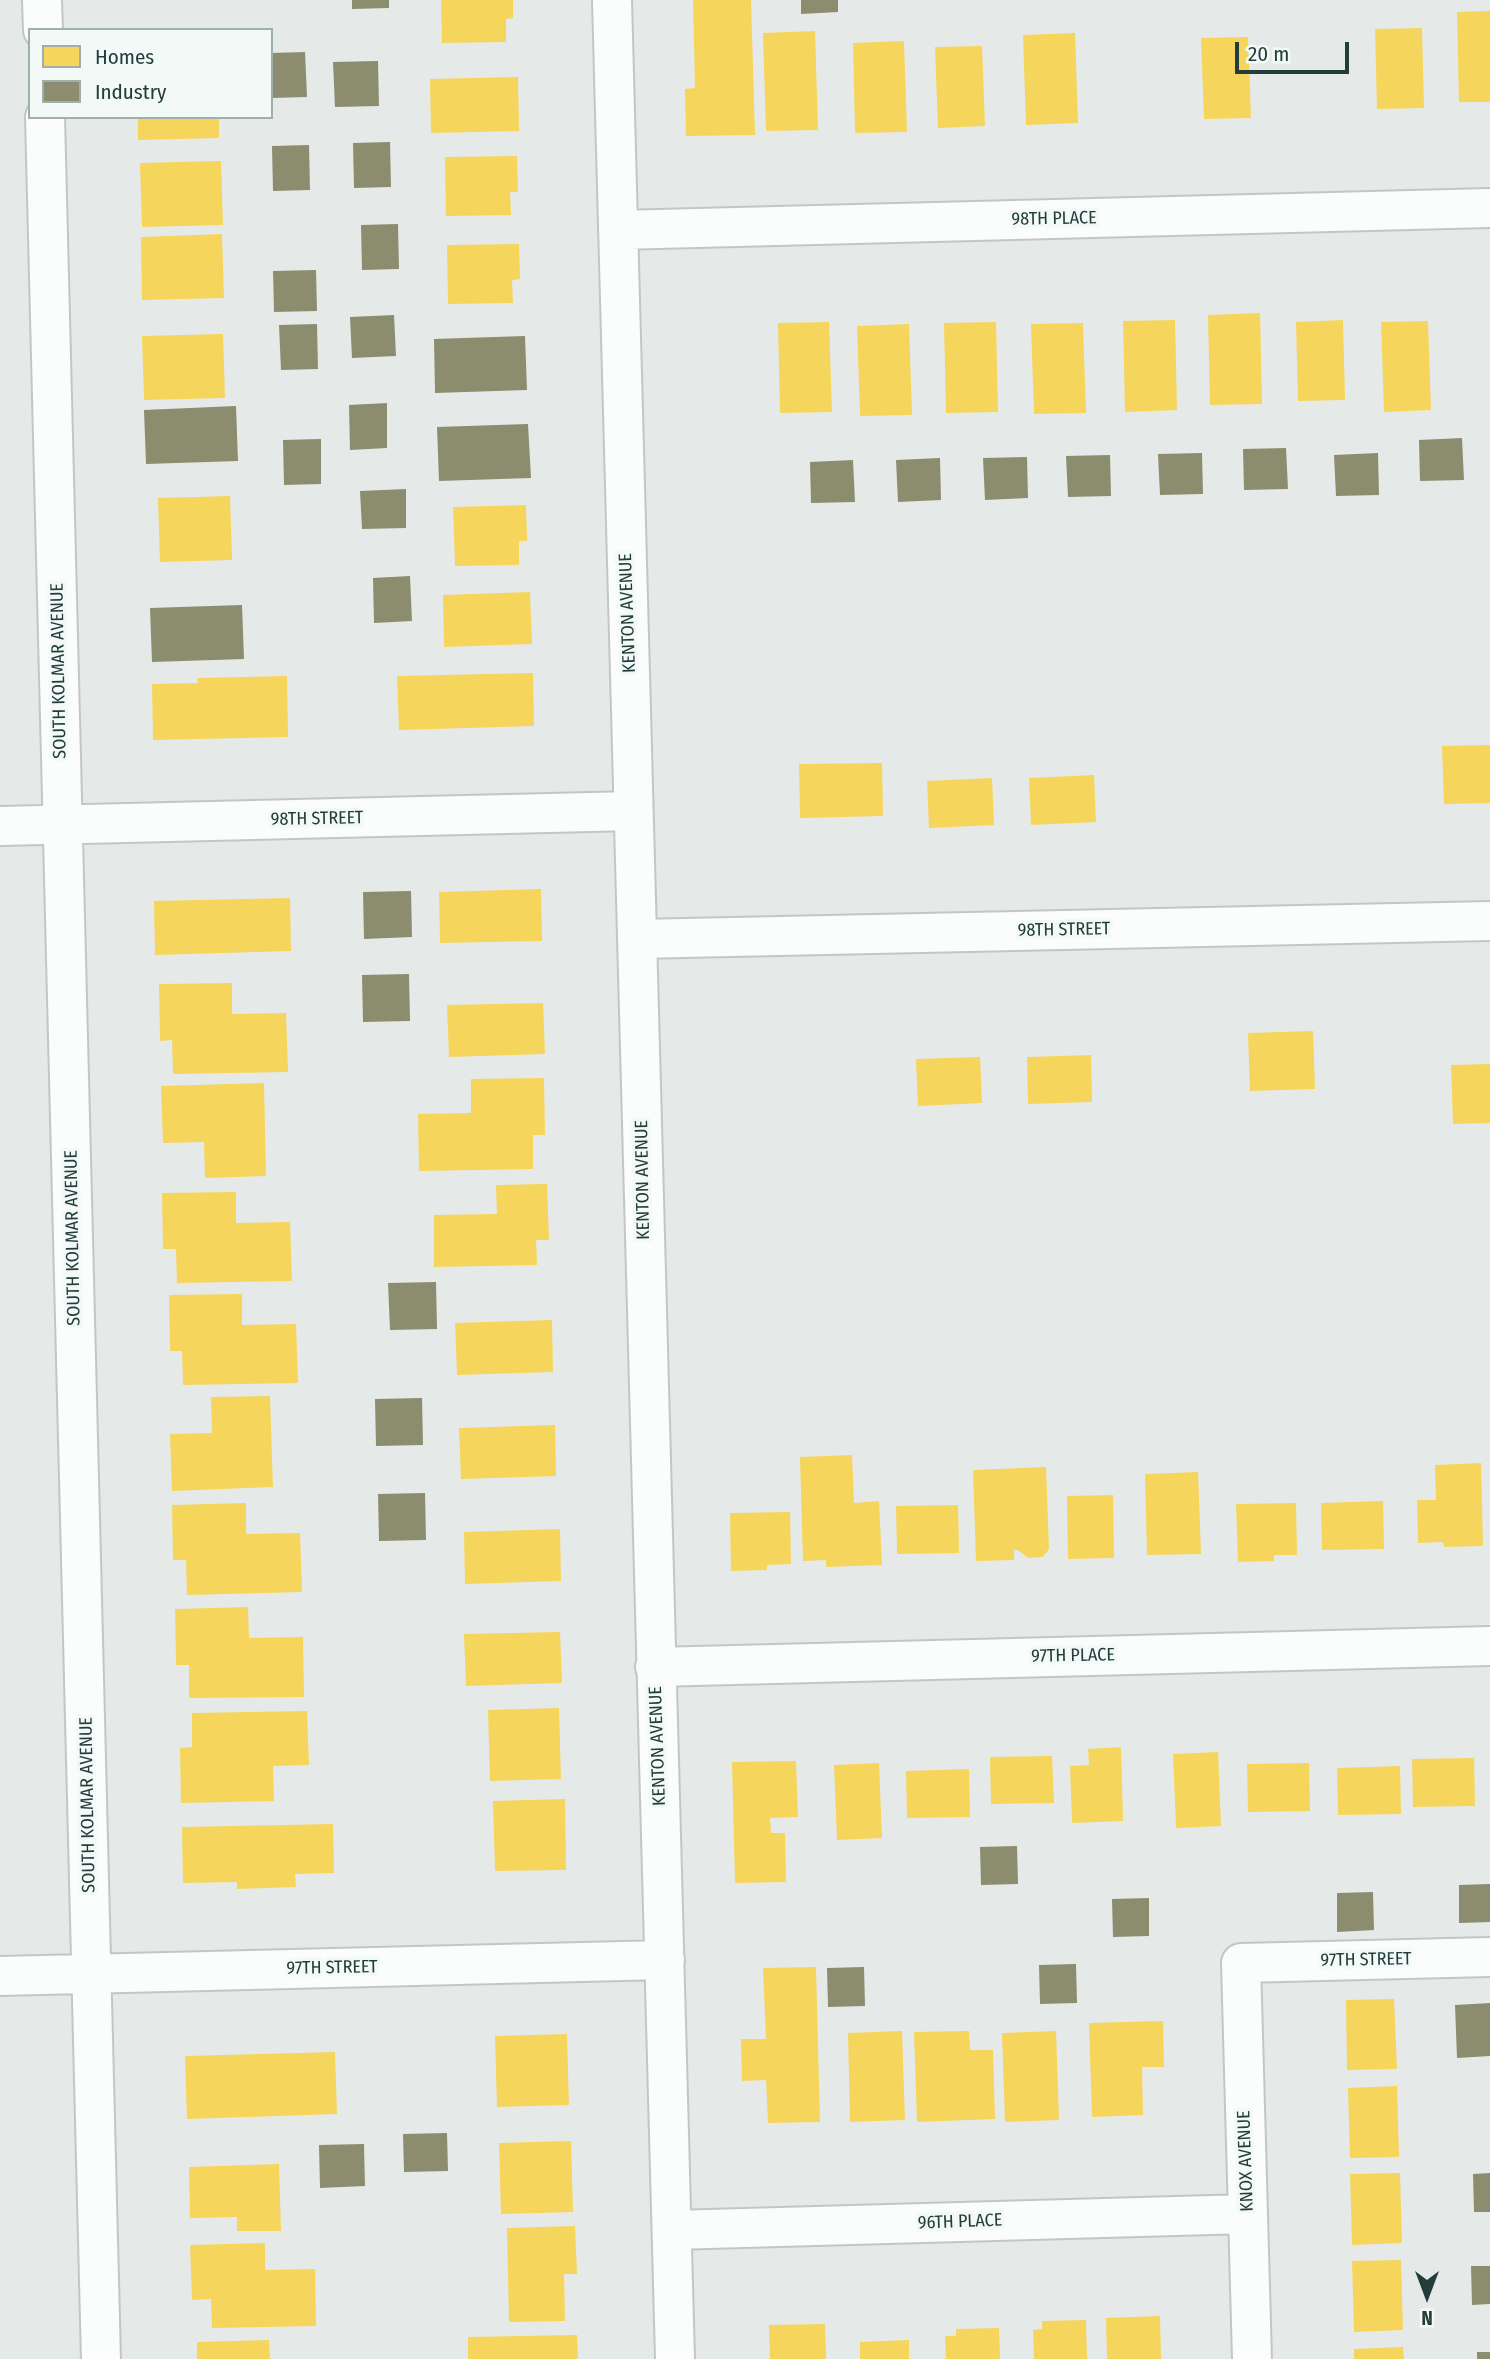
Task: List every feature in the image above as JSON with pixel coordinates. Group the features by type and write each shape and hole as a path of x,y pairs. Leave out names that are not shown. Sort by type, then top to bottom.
{"street":[{"path":"42,0 43,28"},
{"name":"KENTON AVENUE","path":"611,0 676,2359"},
{"name":"SOUTH KOLMAR AVENUE","path":"45,119 101,2359"},
{"name":"98TH PLACE","path":"618,230 1490,208"},
{"name":"98TH STREET","path":"0,826 633,811"},
{"name":"98TH STREET","path":"637,939 1490,920"},
{"name":"97TH PLACE","path":"655,1667 1490,1646"},
{"name":"97TH STREET","path":"1241,1963 1490,1957"},
{"name":"97TH STREET","path":"0,1976 665,1959"},
{"name":"KNOX AVENUE","path":"1241,1963 1252,2359"},
{"name":"96TH PLACE","path":"672,2230 1248,2214"}],"building: Homes":[{"path":"441,0 513,0 513,18 506,19 506,42 442,43"},
{"path":"693,0 751,0 755,135 686,136 685,89 695,88"},
{"path":"1490,11 1490,102 1459,102 1457,12"},
{"path":"1422,28 1424,108 1377,109 1375,29"},
{"path":"815,31 818,130 766,131 763,33"},
{"path":"1075,33 1078,123 1026,125 1023,35"},
{"path":"1248,37 1251,118 1204,119 1201,38"},
{"path":"904,41 907,132 855,133 853,43"},
{"path":"982,46 985,126 938,128 935,47"},
{"path":"518,77 519,131 431,133 430,79"},
{"path":"138,119 219,119 219,138 138,140"},
{"path":"517,156 518,192 510,192 511,215 446,216 445,157"},
{"path":"221,161 223,225 142,227 140,163"},
{"path":"222,234 224,298 142,300 141,237"},
{"path":"519,244 520,279 512,280 513,303 448,304 447,245"},
{"path":"1260,313 1262,404 1210,405 1208,315"},
{"path":"1175,320 1177,410 1125,412 1123,321"},
{"path":"1343,320 1345,400 1298,401 1296,322"},
{"path":"1428,321 1431,410 1384,412 1381,322"},
{"path":"829,322 832,412 780,413 778,323"},
{"path":"996,322 998,412 946,413 944,323"},
{"path":"1083,323 1086,413 1034,414 1031,324"},
{"path":"909,324 912,415 860,416 857,326"},
{"path":"223,334 225,398 144,400 142,336"},
{"path":"230,496 232,560 160,562 158,498"},
{"path":"526,505 527,541 519,541 519,565 455,566 453,507"},
{"path":"530,592 532,644 444,647 443,595"},
{"path":"533,673 534,726 399,730 397,676"},
{"path":"287,676 288,737 153,740 152,684 198,683 197,678"},
{"path":"1490,745 1490,803 1444,804 1442,746"},
{"path":"882,763 883,816 800,818 799,764"},
{"path":"1094,775 1096,822 1031,825 1029,778"},
{"path":"992,778 994,825 929,828 927,781"},
{"path":"541,889 542,941 440,943 439,892"},
{"path":"290,898 291,951 155,955 154,901"},
{"path":"232,983 232,1014 286,1013 288,1072 173,1074 172,1040 160,1041 159,984"},
{"path":"543,1003 545,1054 449,1057 447,1005"},
{"path":"1313,1031 1315,1089 1250,1091 1248,1033"},
{"path":"1091,1055 1092,1102 1028,1104 1027,1057"},
{"path":"980,1057 982,1103 918,1106 916,1059"},
{"path":"1490,1064 1490,1123 1453,1124 1451,1065"},
{"path":"544,1078 545,1135 533,1135 533,1169 419,1171 418,1114 471,1113 471,1079"},
{"path":"264,1083 266,1176 205,1178 204,1142 163,1143 161,1086"},
{"path":"547,1184 549,1240 536,1240 537,1265 434,1267 434,1215 497,1214 496,1185"},
{"path":"236,1192 236,1223 290,1222 292,1281 177,1283 176,1249 163,1249 162,1193"},
{"path":"242,1294 242,1325 296,1324 298,1383 183,1385 182,1351 170,1351 169,1295"},
{"path":"552,1320 553,1372 457,1375 455,1323"},
{"path":"270,1396 273,1487 172,1491 170,1434 212,1433 211,1397"},
{"path":"555,1425 556,1476 461,1479 459,1428"},
{"path":"852,1455 854,1503 879,1501 882,1565 826,1567 826,1560 803,1561 800,1457"},
{"path":"1481,1463 1483,1546 1444,1547 1443,1542 1418,1543 1417,1500 1436,1500 1435,1465"},
{"path":"1046,1467 1049,1549 1043,1557 1028,1558 1014,1550 1014,1560 976,1561 973,1470"},
{"path":"1198,1472 1201,1554 1147,1555 1145,1474"},
{"path":"1113,1495 1114,1558 1068,1559 1067,1496"},
{"path":"1383,1501 1384,1549 1322,1550 1321,1503"},
{"path":"246,1503 246,1534 300,1533 302,1592 187,1595 186,1560 173,1560 172,1505"},
{"path":"1296,1503 1297,1555 1274,1555 1274,1561 1238,1562 1236,1504"},
{"path":"958,1505 959,1553 897,1554 896,1506"},
{"path":"790,1512 791,1564 767,1565 767,1570 731,1571 730,1513"},
{"path":"560,1529 561,1581 465,1584 464,1532"},
{"path":"248,1607 249,1638 303,1637 304,1697 189,1698 189,1665 176,1665 175,1609"},
{"path":"560,1632 562,1683 466,1686 464,1634"},
{"path":"559,1708 561,1779 490,1781 488,1710"},
{"path":"307,1711 309,1765 273,1766 274,1801 181,1803 180,1748 192,1747 192,1713"},
{"path":"1121,1747 1123,1821 1072,1823 1070,1766 1089,1765 1088,1749"},
{"path":"1218,1752 1221,1826 1176,1828 1173,1754"},
{"path":"1052,1756 1054,1803 991,1804 990,1757"},
{"path":"1474,1758 1475,1806 1413,1807 1412,1759"},
{"path":"796,1761 798,1817 770,1818 771,1833 785,1833 786,1882 735,1883 732,1762"},
{"path":"879,1763 882,1838 837,1840 834,1765"},
{"path":"1309,1763 1310,1811 1248,1812 1247,1764"},
{"path":"1400,1766 1401,1814 1338,1815 1337,1768"},
{"path":"969,1769 970,1817 907,1818 906,1771"},
{"path":"565,1799 566,1870 495,1871 493,1801"},
{"path":"333,1824 334,1873 295,1874 296,1887 237,1889 237,1882 183,1883 182,1827"},
{"path":"816,1967 820,2122 768,2123 766,2080 742,2081 741,2039 766,2039 763,1968"},
{"path":"1394,1999 1397,2069 1347,2070 1346,2000"},
{"path":"1163,2021 1164,2067 1142,2067 1143,2115 1092,2117 1089,2023"},
{"path":"902,2031 905,2120 850,2122 848,2033"},
{"path":"969,2031 970,2050 993,2050 995,2119 917,2122 914,2032"},
{"path":"1056,2031 1059,2120 1005,2122 1002,2033"},
{"path":"567,2034 569,2105 497,2107 495,2036"},
{"path":"335,2052 337,2114 187,2119 185,2056"},
{"path":"1397,2086 1399,2157 1350,2158 1348,2088"},
{"path":"571,2141 573,2212 501,2214 499,2143"},
{"path":"279,2164 281,2231 237,2231 237,2217 190,2218 189,2167"},
{"path":"1400,2173 1402,2243 1352,2245 1350,2174"},
{"path":"575,2226 577,2274 564,2274 565,2321 509,2322 507,2228"},
{"path":"265,2243 265,2270 315,2269 316,2326 212,2328 211,2299 192,2300 190,2245"},
{"path":"1401,2260 1403,2330 1354,2332 1352,2261"},
{"path":"1160,2316 1161,2359 1107,2359 1106,2318"},
{"path":"1086,2320 1087,2359 1034,2359 1033,2330 1042,2329 1042,2321"},
{"path":"825,2324 826,2359 770,2359 769,2325"},
{"path":"999,2328 1000,2359 946,2359 945,2336 956,2336 956,2329"},
{"path":"577,2335 578,2359 468,2359 468,2337"},
{"path":"269,2340 270,2359 197,2359 197,2342"},
{"path":"909,2340 909,2359 860,2359 860,2342"},
{"path":"1403,2347 1404,2359 1354,2359 1354,2349"}],"building: Industry":[{"path":"352,0 389,0 389,8 352,9"},
{"path":"801,0 838,0 838,12 801,14"},
{"path":"305,52 307,97 273,98 273,53"},
{"path":"378,61 379,106 335,107 333,62"},
{"path":"390,142 391,187 354,188 353,143"},
{"path":"309,145 310,190 273,191 272,146"},
{"path":"398,224 399,269 362,270 361,225"},
{"path":"316,270 317,311 274,312 273,271"},
{"path":"394,315 396,356 352,358 350,317"},
{"path":"317,324 318,369 281,370 279,325"},
{"path":"525,336 527,390 435,393 434,339"},
{"path":"387,403 387,448 350,450 349,405"},
{"path":"236,406 238,461 146,464 144,410"},
{"path":"528,424 531,478 439,481 437,427"},
{"path":"1462,438 1464,480 1420,481 1419,440"},
{"path":"321,439 321,484 284,485 283,440"},
{"path":"1286,448 1288,489 1244,490 1243,449"},
{"path":"1202,453 1203,494 1160,495 1158,454"},
{"path":"1378,453 1379,495 1336,496 1334,455"},
{"path":"1110,455 1111,496 1068,497 1066,456"},
{"path":"1027,457 1028,498 985,500 983,458"},
{"path":"940,458 941,500 898,502 896,460"},
{"path":"853,460 855,502 811,503 810,462"},
{"path":"406,489 406,528 362,529 360,491"},
{"path":"410,576 412,621 374,623 373,578"},
{"path":"242,605 244,659 152,662 150,608"},
{"path":"411,891 412,937 364,939 363,892"},
{"path":"409,974 410,1021 363,1022 362,975"},
{"path":"436,1282 437,1329 390,1330 388,1283"},
{"path":"422,1398 423,1445 376,1446 375,1399"},
{"path":"425,1493 426,1540 379,1541 378,1494"},
{"path":"1017,1846 1018,1884 981,1885 980,1847"},
{"path":"1490,1884 1490,1922 1459,1923 1459,1885"},
{"path":"1373,1892 1374,1930 1337,1932 1337,1893"},
{"path":"1149,1898 1149,1936 1113,1937 1112,1899"},
{"path":"1076,1964 1077,2003 1040,2004 1039,1965"},
{"path":"864,1967 865,2006 828,2007 827,1968"},
{"path":"1490,2003 1490,2056 1457,2058 1455,2005"},
{"path":"447,2133 448,2171 404,2172 403,2134"},
{"path":"364,2144 365,2186 320,2188 319,2145"},
{"path":"1490,2173 1490,2212 1474,2212 1473,2174"},
{"path":"1471,2266 1490,2266 1490,2304 1472,2305"},
{"path":"1477,2352 1490,2352 1490,2359 1477,2359"}]}
